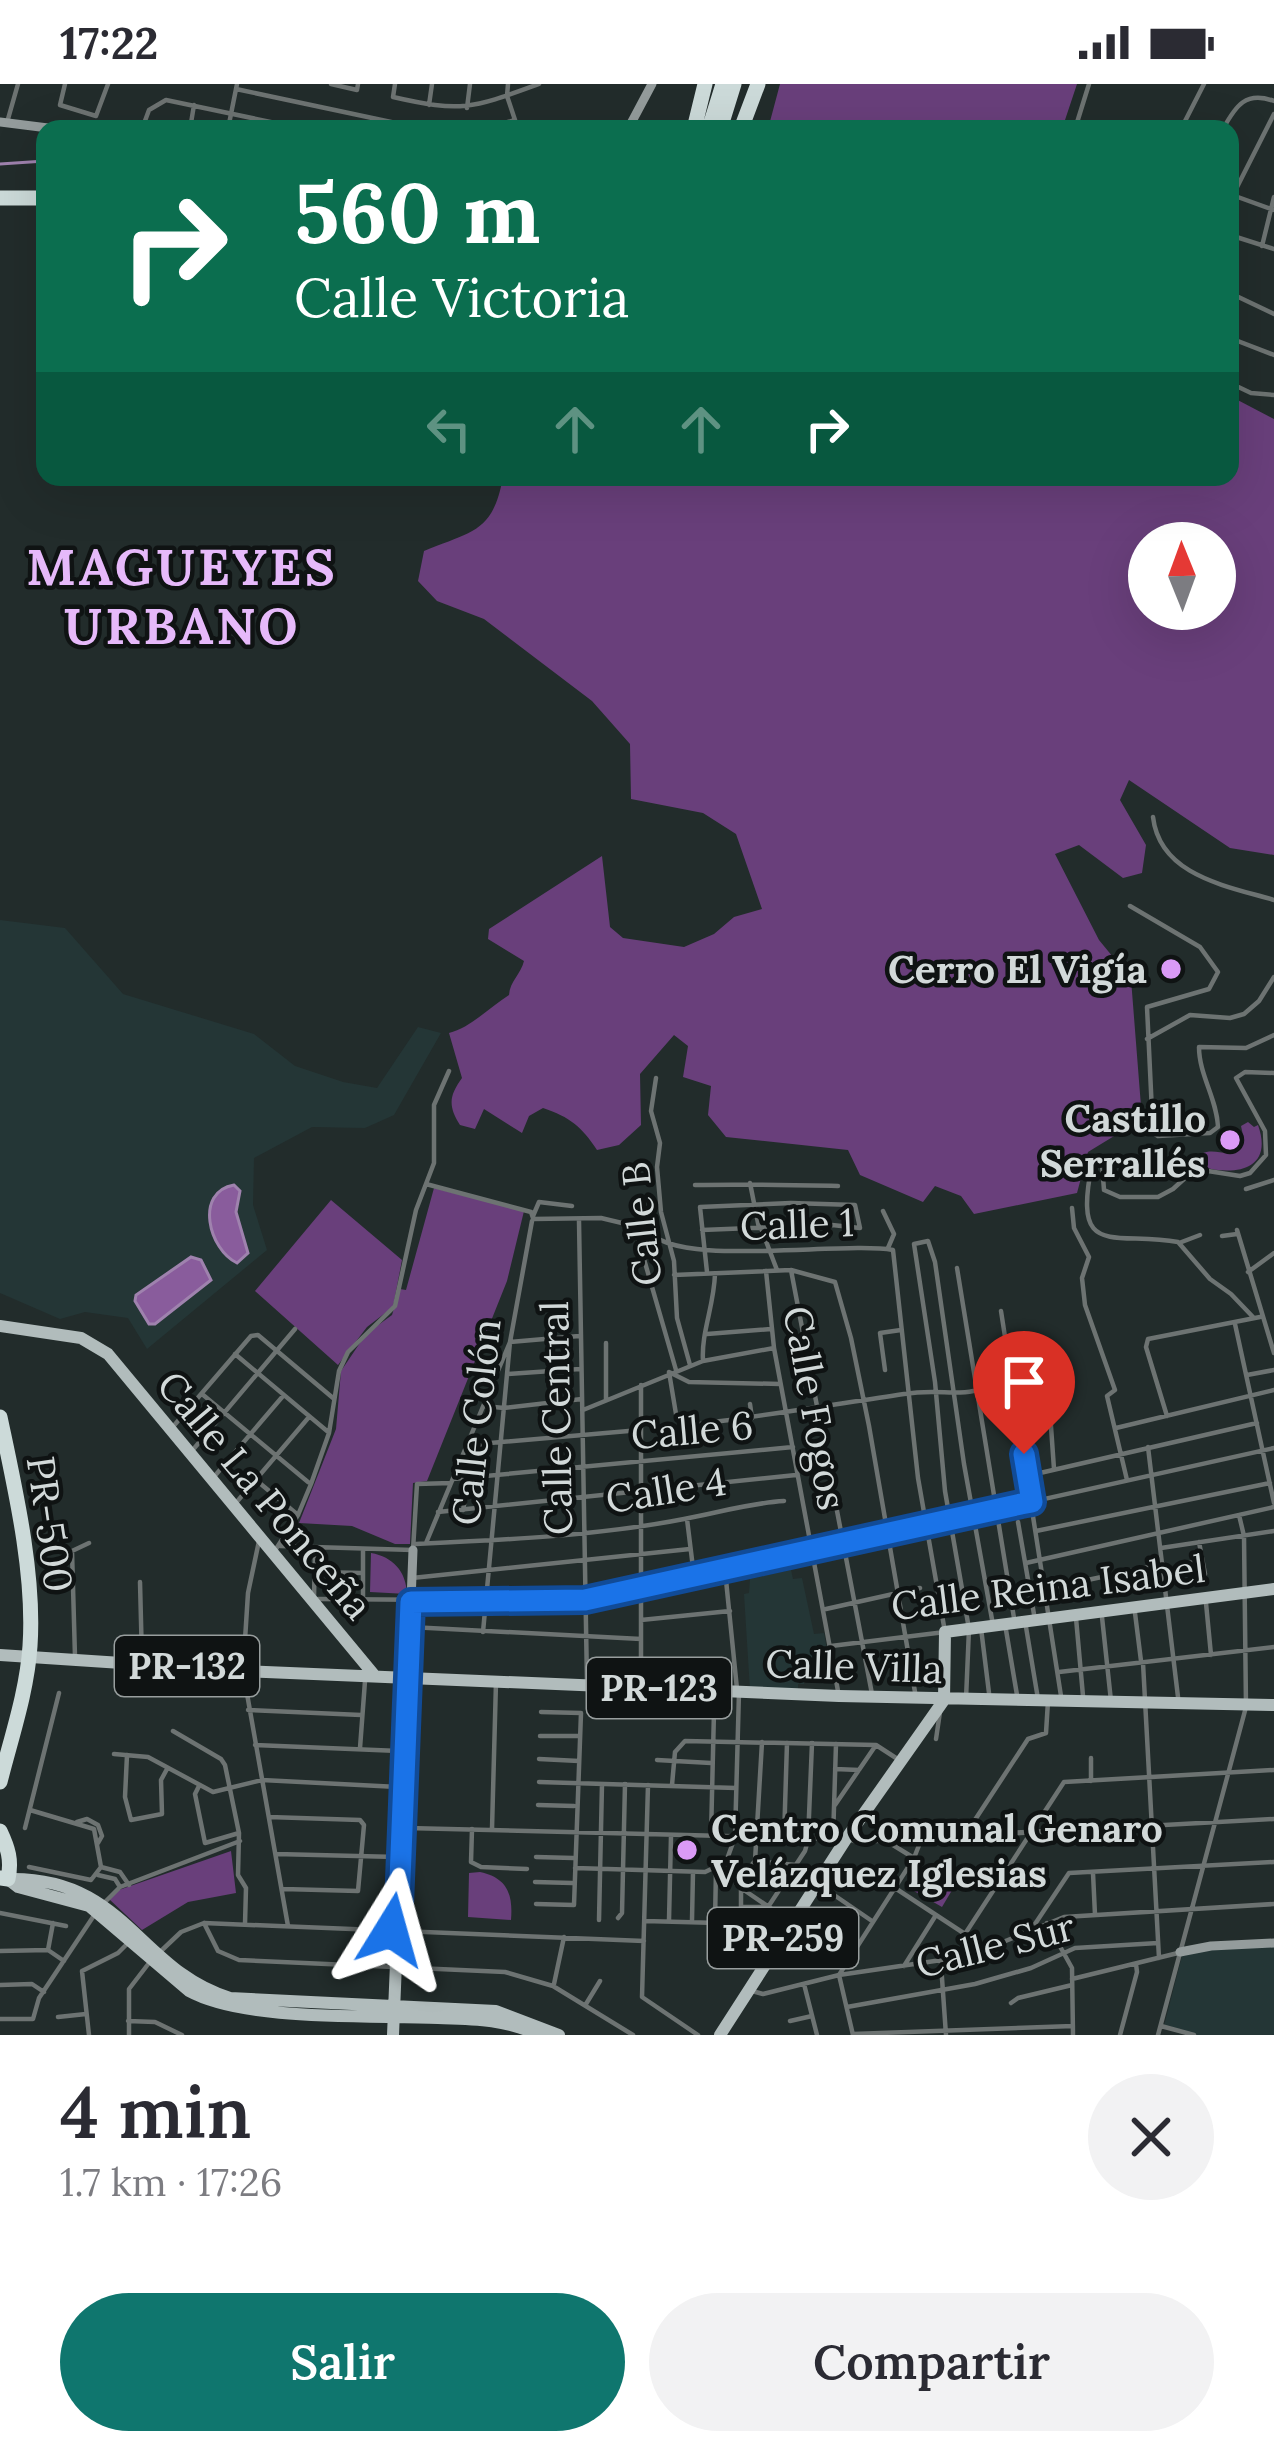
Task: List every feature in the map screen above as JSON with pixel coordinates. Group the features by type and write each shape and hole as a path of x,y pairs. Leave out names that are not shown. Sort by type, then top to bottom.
{"highway":[{"path":"696,120 705,84"},
{"path":"712,120 723,84"},
{"path":"723,120 734,84"},
{"path":"744,120 758,84"},
{"path":"0,201 36,201"},
{"name":"PR-500","path":"0,1417 30,1605 29,1657 0,1782"},
{"path":"0,1831 10,1856 4,1879"}],"main road":[{"name":"Calle La Ponceña","path":"0,1326 81,1338 108,1354 260,1536 277,1549 370,1676"},
{"name":"Calle Reina Isabel","path":"945,1632 1142,1602 1274,1588"},
{"path":"942,1703 945,1632"},
{"name":"Calle Villa","path":"0,1655 243,1671 915,1698 942,1703 1274,1705"},
{"path":"393,2035 408,1678"},
{"name":"PR-259","path":"720,2035 843,1839 942,1703"},
{"path":"4,1879 18,1888 68,1894 100,1907"},
{"path":"4,1879 83,1892 189,1991 227,2007 496,2012 559,2035"},
{"path":"394,2012 487,2020 538,2035"}],"street":[{"path":"18,84 4,122 36,126"},
{"path":"65,84 60,105 96,116 108,84"},
{"path":"331,84 357,90 358,84"},
{"path":"395,84 393,97 467,108 539,84"},
{"path":"429,105 432,84"},
{"path":"467,108 470,84"},
{"path":"508,84 515,120"},
{"path":"633,120 652,84"},
{"path":"1078,120 1090,84"},
{"path":"1186,120 1204,84"},
{"path":"230,120 236,87 374,120"},
{"path":"1240,91 1246,98"},
{"path":"1228,120 1246,98 1274,101"},
{"path":"0,99 13,102"},
{"path":"145,120 156,102 166,100 268,120"},
{"path":"192,120 194,105"},
{"path":"1239,179 1274,113"},
{"path":"1239,197 1272,210"},
{"path":"1262,246 1274,197"},
{"path":"1239,238 1274,249"},
{"path":"1239,297 1274,314"},
{"path":"1239,342 1274,356"},
{"path":"1239,387 1274,395"},
{"path":"1153,817 1159,841 1175,861 1200,878 1274,900"},
{"path":"1130,906 1200,946 1217,970 1215,984 1205,991 1148,1005 1152,1128 1158,1136 1210,1133 1218,1127 1202,1075 1199,1046 1246,1048 1274,1035"},
{"path":"1148,1040 1190,1015 1230,1018 1244,1013 1259,1001 1274,977"},
{"path":"277,1549 298,1515 329,1433 339,1371 348,1352 395,1306 416,1210 435,1159 434,1105 449,1071"},
{"path":"1200,1234 1179,1243 1112,1239 1093,1228 1085,1208 1093,1162 1101,1162 1106,1192 1132,1198 1168,1192 1195,1169 1229,1177 1250,1173 1264,1160 1268,1142 1237,1076 1274,1073"},
{"name":"Calle B","path":"656,1078 651,1111 660,1143 659,1195 690,1365"},
{"path":"1246,1189 1274,1180"},
{"path":"750,1183 760,1228 777,1270"},
{"name":"Calle 1","path":"427,1184 531,1212 533,1218 622,1221 647,1228 656,1241 703,1251 890,1248"},
{"path":"695,1185 838,1186"},
{"path":"533,1218 539,1202 572,1206"},
{"path":"701,1362 701,1341 715,1300 703,1251 700,1208 855,1205 860,1228 702,1230"},
{"path":"1072,1208 1074,1228 1088,1252 1082,1278 1084,1299 1115,1391 1098,1398"},
{"path":"884,1211 894,1234 890,1248 917,1472 945,1632"},
{"name":"Calle Colón","path":"483,1632 510,1342 533,1218"},
{"name":"Calle Central","path":"579,1221 587,1685"},
{"path":"634,1228 658,1308 680,1426 908,1393 936,1396 976,1391 1011,1374"},
{"path":"1222,1236 1237,1232 1259,1318 1274,1353"},
{"path":"1179,1243 1210,1280 1259,1318"},
{"path":"1049,1701 951,1520 914,1244 932,1244 974,1515 1009,1624 1059,1672 1274,1646"},
{"path":"1248,1272 1274,1253"},
{"path":"957,1268 997,1510 1017,1700"},
{"path":"674,1275 791,1270 831,1280 851,1339 864,1402 908,1636 915,1698"},
{"path":"791,1270 873,1697"},
{"name":"Calle Fogos","path":"766,1271 774,1348 839,1696"},
{"path":"658,1308 676,1306"},
{"path":"1000,1311 1045,1589"},
{"path":"1167,1416 1146,1347 1148,1339 1274,1316"},
{"path":"1026,1563 1274,1505 1235,1324"},
{"path":"191,1452 295,1329"},
{"path":"706,1334 771,1329"},
{"path":"885,1370 880,1334 901,1330"},
{"path":"171,1429 250,1336 258,1335 333,1398"},
{"path":"426,1543 510,1342 581,1335"},
{"path":"1005,1340 1040,1338 1054,1469"},
{"path":"606,1343 606,1400"},
{"path":"583,1410 690,1365 774,1348"},
{"path":"235,1354 329,1433"},
{"path":"508,1374 581,1369"},
{"path":"1247,1376 1274,1370"},
{"path":"672,1371 689,1382 782,1384"},
{"path":"641,1384 641,1687"},
{"path":"1116,1427 1274,1390"},
{"path":"202,1394 310,1484"},
{"path":"213,1479 283,1396"},
{"path":"1107,1396 1127,1480"},
{"path":"484,1406 582,1399"},
{"path":"750,1404 752,1418"},
{"path":"772,1416 773,1427"},
{"path":"234,1505 309,1417"},
{"path":"1027,1476 1257,1424"},
{"path":"467,1445 641,1430"},
{"path":"463,1510 482,1446"},
{"path":"1148,1447 1178,1704"},
{"name":"Calle 6","path":"414,1547 417,1484 793,1448"},
{"path":"315,1547 313,1599 585,1600 1274,1448"},
{"path":"905,1473 917,1472"},
{"path":"438,1512 797,1474"},
{"path":"256,1480 298,1515"},
{"path":"1036,1531 1270,1484"},
{"name":"Calle 4","path":"277,1549 414,1547 585,1531 784,1501"},
{"path":"1158,2035 1246,1707 1244,1535 1239,1515"},
{"path":"686,1519 694,1576"},
{"path":"989,1700 1026,1563 1018,1522"},
{"path":"1161,1548 1274,1531"},
{"path":"260,1536 248,1593 243,1671 288,1926"},
{"path":"1198,1542 1204,1574"},
{"path":"75,1660 72,1551 88,1543"},
{"path":"408,1678 414,1547"},
{"path":"363,1549 363,1600"},
{"path":"412,1578 690,1549"},
{"path":"1185,1564 1202,1560"},
{"path":"965,1700 1009,1624 1045,1589 1163,1564"},
{"path":"575,1868 693,1872 718,1867 731,1855 738,1692 725,1570"},
{"path":"314,1572 363,1573"},
{"path":"140,1582 142,1663"},
{"path":"824,1610 920,1588"},
{"path":"1205,1598 1211,1655"},
{"path":"1142,1602 1159,1958"},
{"path":"641,1620 730,1611"},
{"path":"1101,1611 1111,1703"},
{"path":"1075,1614 1084,1702"},
{"path":"410,1627 641,1639"},
{"name":"Calle Reina Isabel","path":"831,1646 945,1632"},
{"path":"965,1835 1028,1739 1046,1733 1049,1701 1059,1672"},
{"path":"359,1749 370,1676"},
{"path":"492,1829 496,1682"},
{"path":"25,1828 59,1693"},
{"path":"936,1739 942,1703"},
{"path":"248,1710 361,1714"},
{"path":"536,1904 574,1905 580,1736 580,1713 541,1712"},
{"path":"711,1836 714,1712"},
{"path":"173,1731 221,1759 239,1837 238,1875 246,1888 245,1924"},
{"path":"671,1733 680,1744"},
{"path":"540,1736 580,1736"},
{"path":"762,1742 759,1838 754,1864 738,1886 741,1907 768,1907"},
{"path":"784,1839 787,1742"},
{"path":"768,1907 808,1840 812,1743"},
{"path":"680,1744 876,1745 899,1760"},
{"path":"672,1785 680,1744"},
{"path":"836,1744 834,1806 843,1839"},
{"path":"255,1745 405,1751"},
{"path":"834,1806 876,1745"},
{"path":"114,1754 148,1757 213,1792 262,1780 403,1787"},
{"path":"127,1755 125,1797 131,1820 162,1814 161,1780 167,1768"},
{"path":"1090,1758 1091,1781"},
{"path":"539,1759 579,1761"},
{"path":"657,1760 713,1763"},
{"path":"835,1769 859,1770"},
{"path":"969,1956 965,1934 1064,1782 1274,1770"},
{"path":"539,1782 736,1787"},
{"path":"598,1920 602,1784"},
{"path":"618,1918 622,1913 625,1784"},
{"path":"648,1785 642,1997 698,2035"},
{"path":"199,1786 196,1794 206,1843 239,1837"},
{"path":"538,1805 576,1806"},
{"path":"29,1867 91,1880 101,1867 94,1828 30,1810"},
{"path":"269,1817 362,1821 358,1891 283,1889"},
{"path":"401,1828 808,1840 1274,1819"},
{"path":"472,1829 472,1862 476,1865 527,1869"},
{"path":"669,1921 671,1836"},
{"path":"0,2020 33,2019 64,1961 100,1907 120,1887 239,1837"},
{"path":"843,1839 923,1837"},
{"path":"923,1837 839,1975 853,2035 1073,2026"},
{"path":"886,1841 914,1858"},
{"path":"276,1854 400,1857"},
{"path":"536,1857 575,1858"},
{"path":"1031,1930 1069,1873 1274,1862"},
{"path":"754,1864 796,1865"},
{"path":"754,1864 781,1887"},
{"path":"101,1867 120,1872 129,1885"},
{"path":"718,1867 792,1924"},
{"path":"715,1923 718,1867"},
{"path":"1093,1871 1095,1915"},
{"path":"692,1922 693,1872"},
{"path":"98,1875 115,1879 120,1887"},
{"path":"536,1882 574,1882"},
{"path":"818,1884 872,1921"},
{"path":"895,1888 965,1934"},
{"path":"748,1990 763,1994 839,1975 940,1964 1064,1917 1274,1904"},
{"path":"0,1913 67,1926"},
{"path":"903,1968 936,1915"},
{"path":"646,1921 792,1924"},
{"path":"48,1950 53,1923"},
{"path":"204,1923 218,1951 239,1960 493,1970 553,1986 633,2035"},
{"path":"129,2035 129,1988 182,1932 204,1923 644,1941"},
{"path":"1048,1923 1065,1952 1072,1982 1073,2035"},
{"path":"89,2035 82,1971 118,1953 131,1935"},
{"path":"553,1986 564,1937"},
{"name":"Calle Sur","path":"847,2007 1031,1968 1076,1948 1158,1943"},
{"path":"1011,2003 1180,1952 1274,1943"},
{"path":"0,1951 48,1950 64,1961"},
{"path":"940,1964 946,2033"},
{"path":"1120,2035 1138,1972 1136,1964"},
{"path":"586,2004 600,1981"},
{"path":"0,1985 32,1984 44,1992"},
{"path":"804,1984 817,2035"},
{"path":"61,2015 86,2014"},
{"path":"790,2021 812,2016"},
{"path":"128,2021 155,2022 182,2035"},
{"path":"670,2035 679,2023"},
{"path":"1161,2026 1194,2035"}],"shaded area":[{"path":"780,84 1077,84 1065,120 770,120"},
{"path":"1239,401 1274,419 1274,855 1230,848 1129,780 1120,800 1146,845 1142,873 1123,878 1079,845 1055,854 1099,940 1131,979 1142,1119 1088,1152 1077,1193 974,1214 961,1196 935,1186 923,1202 860,1175 848,1150 726,1137 708,1115 711,1086 683,1077 688,1046 674,1035 640,1074 641,1125 619,1145 597,1150 574,1124 543,1108 529,1116 522,1133 484,1109 475,1129 460,1125 452,1101 462,1078 449,1033 509,995 524,961 488,939 489,929 602,856 610,927 623,938 684,947 714,934 734,917 762,909 736,834 703,813 631,799 630,744 592,701 484,619 437,601 418,581 424,551 467,534 493,509 501,486 1239,486"},
{"path":"0,920 65,928 123,994 254,1034 295,1066 343,1082 377,1088 418,1027 441,1033 394,1115 365,1128 312,1127 254,1158 253,1205 267,1250 147,1349 128,1318 85,1312 60,1319 0,1293"},
{"path":"1258,1125 1262,1140 1256,1160 1239,1170 1203,1167 1201,1154 1238,1150 1244,1140 1241,1126"},
{"path":"234,1185 240,1191 236,1212 248,1253 237,1263 219,1246 210,1222 214,1198"},
{"path":"434,1188 524,1211 507,1281 427,1481 413,1483 410,1544 395,1544 352,1526 299,1523 336,1429 341,1371 366,1334 392,1315 400,1289 406,1290"},
{"path":"331,1200 402,1260 393,1307 367,1327 338,1365 255,1291"},
{"path":"191,1257 201,1260 211,1280 149,1324 136,1295"},
{"path":"371,1553 397,1566 407,1594 370,1592"},
{"path":"791,1570 793,1579 802,1578 814,1634 824,1633 829,1661 809,1664 809,1675 804,1675 804,1684 798,1684 798,1692 750,1690 744,1594 749,1593 750,1579"},
{"path":"231,1851 236,1893 188,1902 142,1930 109,1899 116,1891"},
{"path":"936,1867 961,1875 942,1907 907,1887"},
{"path":"480,1872 507,1889 511,1920 468,1917 469,1873"},
{"path":"1274,1946 1274,2035 1195,2035 1164,2026 1182,1956"}],"waterway":[{"path":"0,164 36,162"}],"place":[{"name":"Cerro El Vigía","path":"1171,969"},
{"name":"Castillo Serrallés","path":"1230,1140"},
{"name":"Centro Comunal Genaro Velázquez Iglesias","path":"687,1850"}],"district":[{"name":"MAGUEYES URBANO","path":"182,595"}],"route":[{"path":"391,1930 398,1930 411,1602 585,1600 1032,1502 1024,1454"}]}
